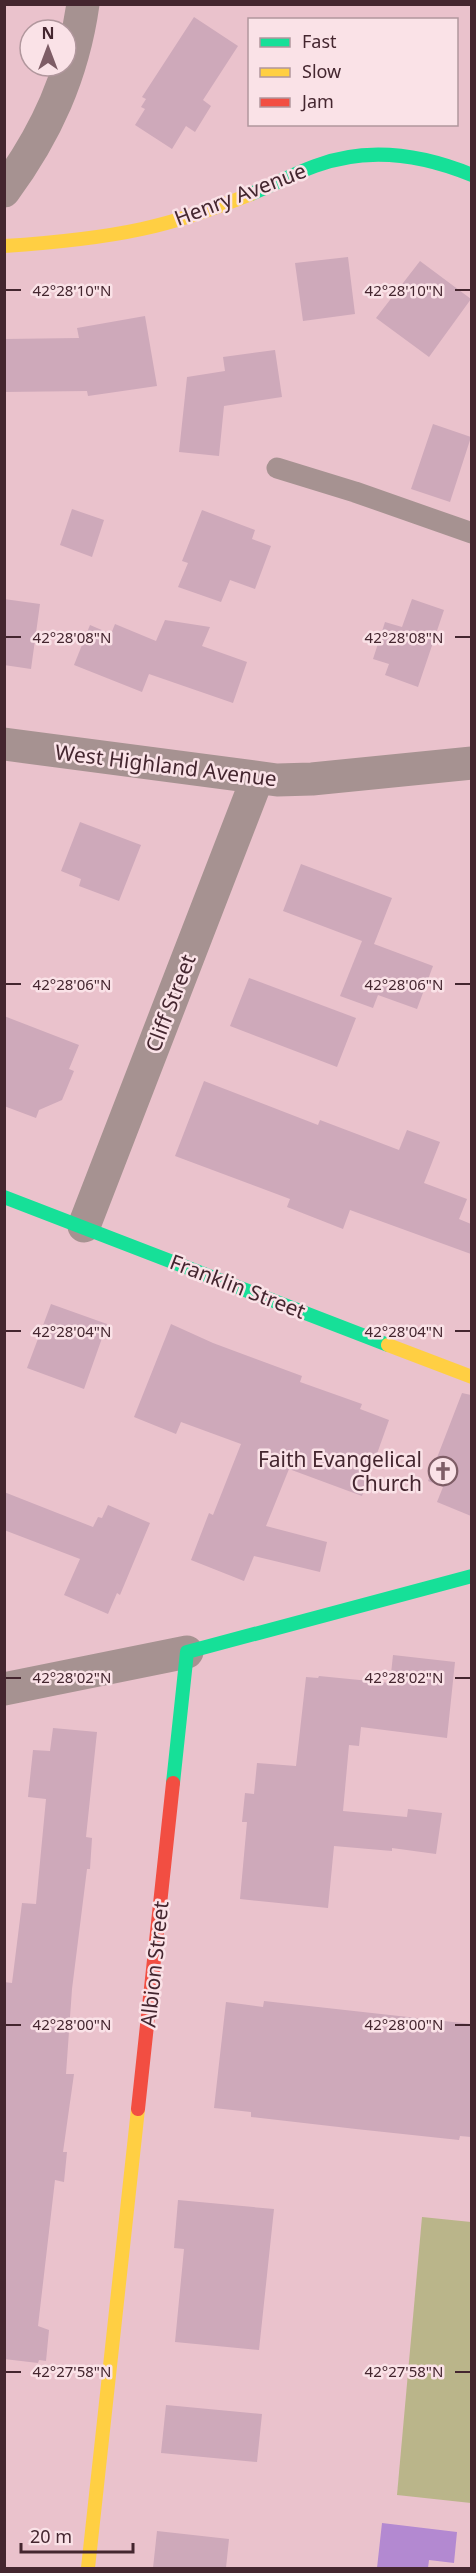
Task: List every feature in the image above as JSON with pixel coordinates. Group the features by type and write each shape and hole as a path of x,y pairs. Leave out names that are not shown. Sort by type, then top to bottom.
{"street":[{"path":"4,191 30,156 64,86 77,41 83,4"},
{"name":"Henry Avenue","path":"4,246 102,237 162,224 217,207 314,166 350,155 392,153 414,156 436,160 471,175"},
{"name":"West Highland Avenue","path":"4,744 257,779 312,779 471,763"},
{"name":"Cliff Street","path":"84,1226 257,779"},
{"name":"Franklin Street","path":"4,1197 471,1377"},
{"path":"4,1689 187,1652 471,1576"},
{"name":"Albion Street","path":"88,2568 187,1652"}],"lane":[{"path":"277,468 355,492 471,533"}],"shaded area":[{"path":"422,2217 471,2222 471,2503 397,2495"},
{"path":"382,2523 457,2532 454,2563 429,2560 428,2568 377,2568"}],"building":[{"path":"194,17 238,46 203,100 211,106 195,132 186,126 172,149 135,125 145,109 141,107 146,99 142,97"},
{"path":"348,257 355,314 303,321 295,263"},
{"path":"420,261 471,299 429,357 376,318"},
{"path":"145,316 157,386 88,396 87,391 4,392 4,339 79,338 77,328"},
{"path":"275,350 282,397 224,406 219,456 179,452 187,377 225,371 223,357"},
{"path":"433,424 471,437 450,502 411,489"},
{"path":"72,509 104,520 92,557 60,545"},
{"path":"202,510 255,530 252,539 271,546 255,589 230,580 221,602 178,587 188,563 182,561"},
{"path":"4,599 40,604 31,669 4,665"},
{"path":"412,599 444,610 418,687 385,675 389,664 373,659 385,622 402,627"},
{"path":"165,620 210,627 202,646 247,662 233,703 149,674 142,692 74,665 90,625 111,634 115,624 156,641"},
{"path":"80,822 141,845 119,901 79,886 81,879 61,871"},
{"path":"301,864 392,898 374,944 433,966 417,1009 378,995 373,1008 340,996 362,941 283,911"},
{"path":"249,978 356,1018 337,1067 230,1026"},
{"path":"4,1016 79,1045 69,1069 74,1071 62,1100 39,1110 36,1118 4,1106"},
{"path":"204,1081 318,1125 320,1120 399,1150 407,1130 440,1142 424,1183 467,1199 459,1219 471,1224 471,1254 350,1210 343,1229 287,1207 290,1199 175,1156"},
{"path":"51,1304 107,1324 84,1389 27,1368"},
{"path":"171,1324 213,1343 302,1376 300,1382 362,1404 360,1409 389,1420 362,1496 289,1469 266,1526 327,1542 320,1572 254,1556 244,1581 191,1560 209,1513 213,1515 241,1444 181,1422 176,1434 134,1417"},
{"name":"Faith Evangelical Church","path":"462,1393 471,1395 471,1516 437,1502 443,1487 428,1481"},
{"path":"4,1492 93,1527 98,1517 102,1518 108,1505 150,1523 120,1595 117,1593 108,1614 64,1595 80,1559 4,1530"},
{"path":"393,1655 455,1662 447,1738 361,1727 359,1746 349,1745 343,1811 407,1817 408,1809 442,1813 436,1854 392,1848 392,1851 334,1846 328,1908 240,1899 247,1822 242,1822 245,1793 254,1794 257,1763 296,1766 306,1677 318,1678 319,1676 390,1683"},
{"path":"53,1728 97,1732 86,1837 92,1838 90,1869 87,1869 72,1989 66,2074 74,2074 63,2152 67,2152 64,2182 55,2180 38,2326 49,2330 46,2361 39,2360 38,2363 4,2359 4,1982 12,1983 22,1903 36,1904 46,1799 28,1797 33,1750 50,1751"},
{"path":"264,2001 471,2024 471,2137 460,2136 459,2140 356,2129 251,2117 251,2112 214,2108 226,2002 263,2007"},
{"path":"178,2200 274,2209 259,2350 175,2342 184,2249 174,2248"},
{"path":"166,2405 262,2414 257,2462 161,2453"},
{"path":"157,2531 229,2539 226,2568 153,2568"}],"traffic: fast":[{"path":"251,194 315,166 355,156 394,155 414,158 472,175"},
{"path":"4,1197 388,1345"},
{"path":"173,1783 187,1652 472,1576"}],"traffic: slow":[{"path":"4,246 73,240 142,229 197,214 251,194"},
{"path":"388,1345 472,1377"},
{"path":"88,2568 138,2109"}],"traffic: jam":[{"path":"138,2109 173,1783"}],"place":[{"name":"Faith Evangelical Church","path":"443,1471"}]}
